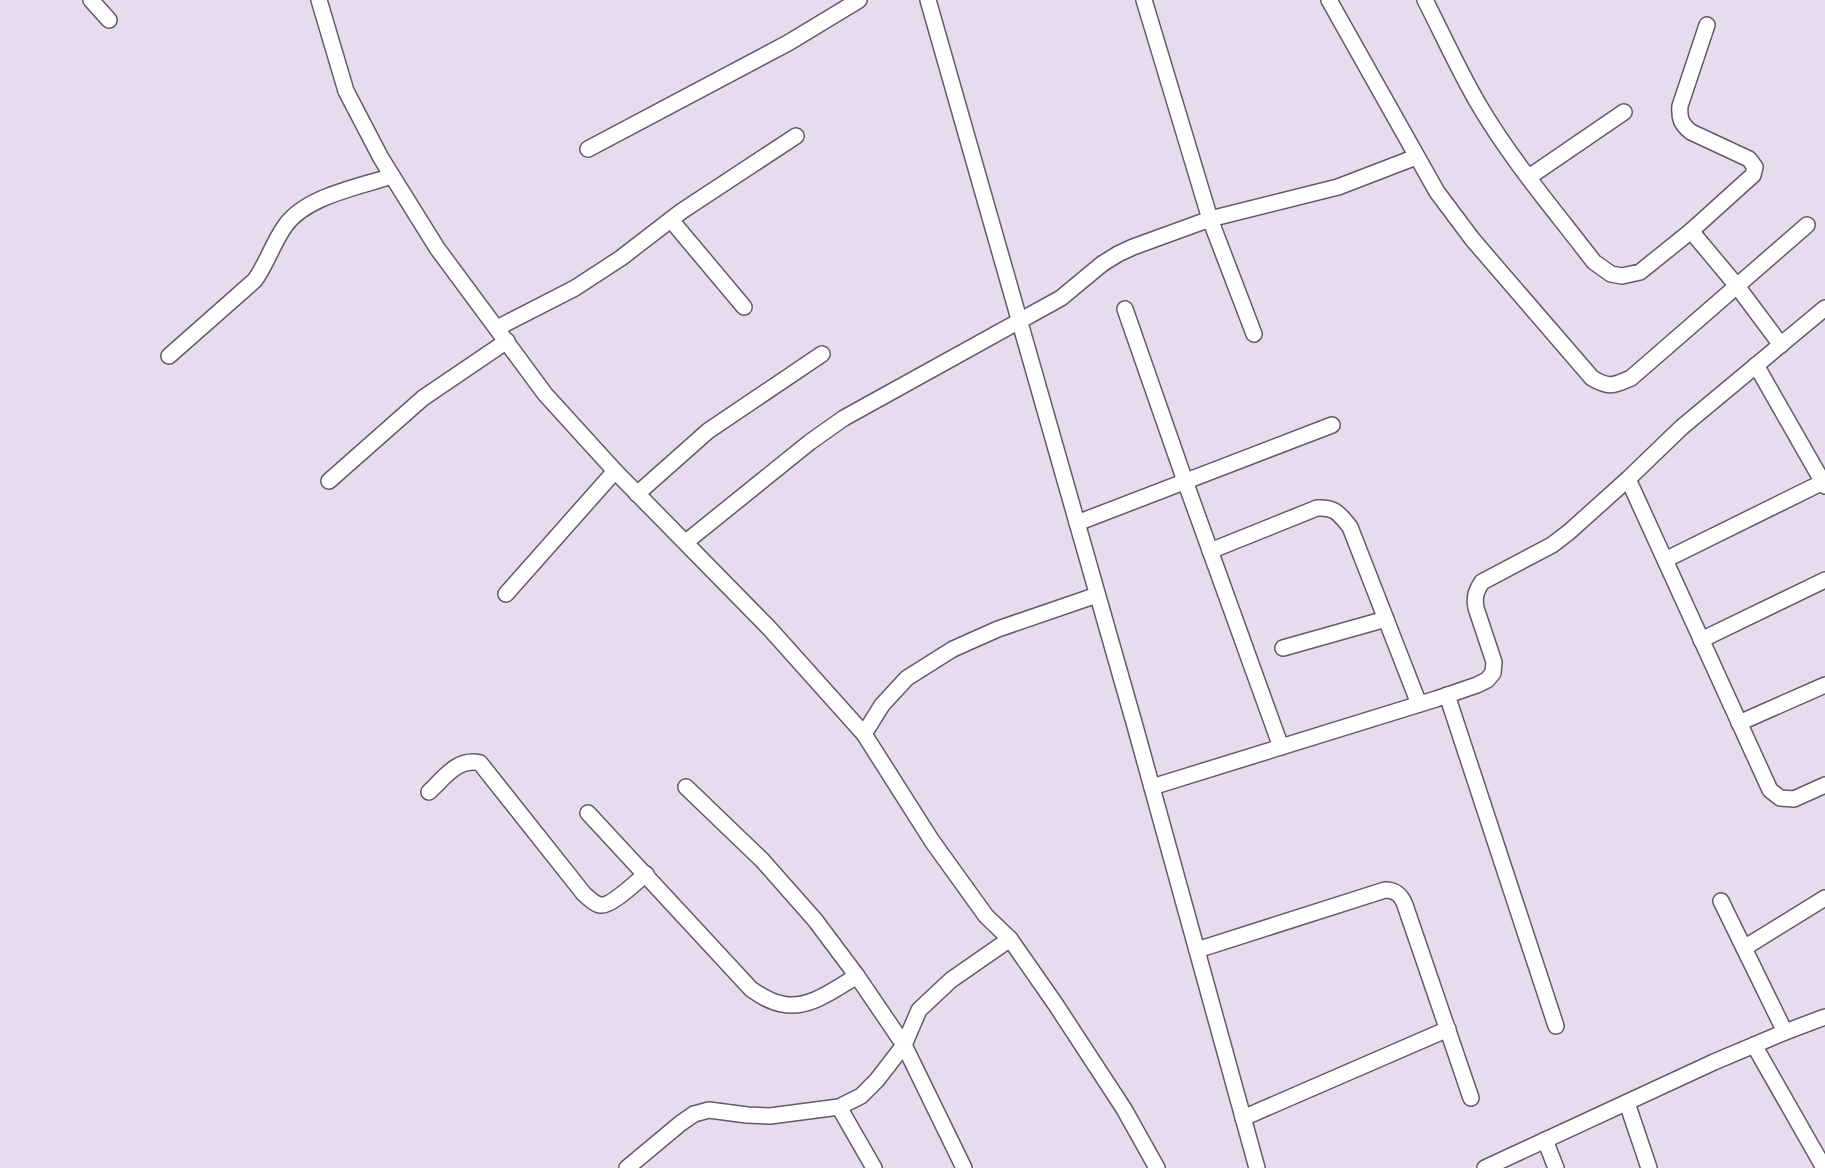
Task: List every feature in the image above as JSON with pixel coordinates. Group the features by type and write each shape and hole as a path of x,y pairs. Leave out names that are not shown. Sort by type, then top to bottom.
{"street":[{"path":"91,0 109,20"},
{"path":"319,0 346,91 392,176 437,248 478,306 507,341 545,394 615,472 770,629 864,734 932,841 986,916 1010,939 1056,1005 1124,1110 1156,1168"},
{"path":"588,149 788,43 859,0"},
{"path":"928,0 1098,595 1258,1168"},
{"path":"1144,0 1210,219 1254,334"},
{"path":"1329,0 1437,192 1473,240 1592,378 1604,385 1615,385 1631,378 1808,225"},
{"path":"1426,0 1479,105 1502,142 1594,262 1611,274 1622,276 1640,272 1753,175 1755,167 1749,159 1691,132 1684,127 1680,118 1680,106 1707,25"},
{"path":"1529,176 1624,112"},
{"path":"497,328 575,288 620,258 671,220 796,136"},
{"path":"686,542 810,442 844,418 1019,323 1061,298 1102,264 1118,254 1210,219 1338,187 1416,157"},
{"path":"169,356 255,280 265,266 287,224 307,206 321,199 392,176"},
{"path":"671,220 744,307"},
{"path":"1691,230 1737,286 1781,345"},
{"path":"1152,787 1447,695 1488,680 1493,673 1494,662 1476,608 1475,599 1477,590 1482,582 1552,545 1569,532 1682,427 1825,308"},
{"path":"1125,309 1281,747"},
{"path":"329,481 422,398 507,341"},
{"path":"637,494 708,431 822,354"},
{"path":"1665,560 1824,484 1756,365"},
{"path":"1077,523 1332,425"},
{"path":"506,594 615,472"},
{"path":"1628,479 1770,790 1780,798 1794,799 1825,785"},
{"path":"1210,551 1317,508 1337,511 1350,527 1418,704"},
{"path":"1701,640 1825,580"},
{"path":"864,734 882,705 907,678 953,649 998,629 1098,595"},
{"path":"1283,648 1386,619"},
{"path":"1739,723 1825,685"},
{"path":"1447,695 1556,1026"},
{"path":"429,792 461,762 472,760 480,763 584,894 602,906 610,903 646,874"},
{"path":"686,787 762,860 814,920 857,976 904,1045 964,1168"},
{"path":"588,813 751,988 766,998 782,1005 802,1005 857,976"},
{"path":"1197,950 1386,890 1397,892 1405,904 1471,1098"},
{"path":"1744,948 1825,898"},
{"path":"1721,901 1785,1032"},
{"path":"627,1168 694,1114 709,1110 770,1116 839,1107 861,1096 878,1080 904,1045 919,1010 951,980 1010,939"},
{"path":"1485,1168 1754,1045 1825,1017"},
{"path":"1243,1118 1448,1029"},
{"path":"1754,1045 1824,1168"},
{"path":"1627,1103 1649,1168"},
{"path":"839,1107 874,1168"},
{"path":"1545,1140 1556,1168"}]}
